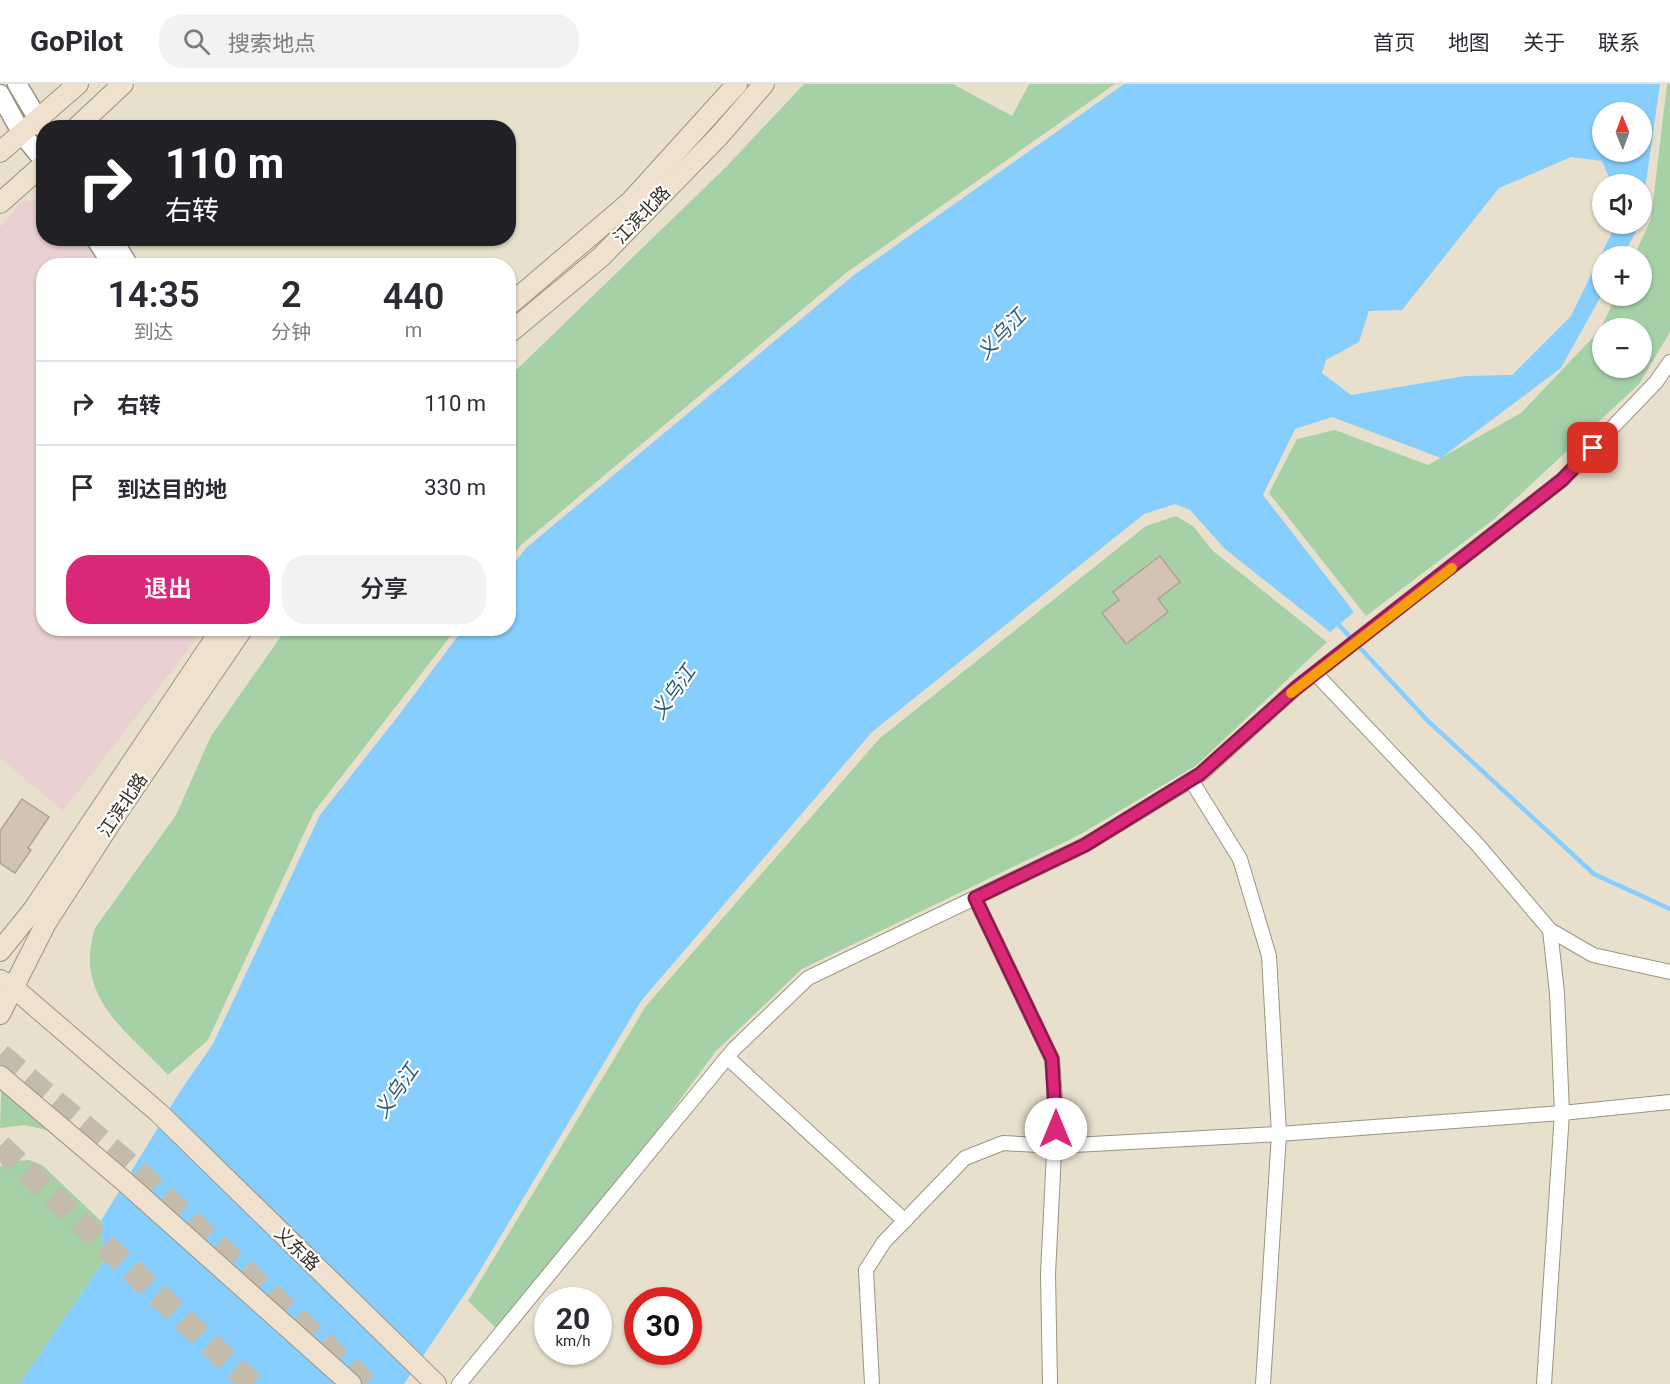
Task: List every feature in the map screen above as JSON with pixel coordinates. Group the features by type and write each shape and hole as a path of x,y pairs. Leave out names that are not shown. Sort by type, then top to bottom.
{"main road":[{"path":"45,120 78,84"},
{"path":"85,120 123,84"},
{"name":"江滨北路","path":"516,299 631,201 737,84"},
{"name":"江滨北路","path":"516,327 601,257 719,136 764,84"},
{"path":"0,152 22,134 36,127"},
{"path":"0,204 36,170"},
{"name":"江滨北路","path":"0,951 33,910 217,636"},
{"name":"江滨北路","path":"0,1014 7,984 82,866 238,636"},
{"name":"义东路","path":"7,984 159,1113 436,1384"},
{"path":"0,1076 125,1182 351,1384"}],"street":[{"path":"17,84 39,120"},
{"path":"0,94 22,134 36,152"},
{"path":"459,1384 728,1058 808,978 1085,845 1191,780 1316,674 1562,480 1656,382 1670,362"},
{"path":"1316,674 1477,844 1550,930 1593,955 1670,972"},
{"path":"1191,780 1240,859 1269,956 1279,1134 1263,1384"},
{"path":"975,898 1052,1059 1056,1112 1048,1274 1050,1384"},
{"path":"1544,1384 1562,1113 1557,993 1550,930"},
{"path":"728,1058 905,1221"},
{"path":"872,1384 866,1270 884,1242 965,1158 1003,1143 1055,1146 1279,1134 1562,1113 1670,1102"}],"shaded area":[{"path":"36,200 36,246 98,246 105,258 36,258 36,636 199,636 63,811 0,758 0,227 22,201"}],"green space":[{"path":"804,84 953,84 1012,116 1029,84 1115,84 846,273 521,545 516,552 516,370 726,167"},
{"path":"1667,84 1670,84 1670,332 1652,362 1652,318 1606,318 1611,306 1652,306 1652,246 1639,246 1644,234 1652,234 1652,211"},
{"path":"1592,338 1592,378 1643,378 1639,384 1493,520 1366,616 1269,493 1297,439 1335,430 1428,465 1521,413"},
{"path":"1176,516 1193,526 1213,551 1327,642 1197,765 1079,835 802,969 716,1051 542,1287 534,1287 534,1298 505,1337 468,1301 646,1006 880,738 1146,526"},
{"path":"281,636 451,636 314,812 208,1040 168,1075 121,1027 97,993 91,974 90,952 95,928 176,815 211,736"},
{"path":"2,1068 7,1068 50,1131 25,1125 0,1128"},
{"path":"29,1160 42,1165 101,1221 104,1261 19,1384 0,1384 0,1166 13,1161"}],"water":[{"name":"义乌江","path":"1124,84 1660,84 1652,140 1652,102 1592,102 1592,160 1571,157 1499,188 1402,310 1369,311 1359,342 1326,360 1322,373 1351,395 1465,376 1512,375 1571,316 1592,273 1592,306 1595,306 1561,368 1441,458 1332,417 1295,429 1263,495 1354,612 1330,632 1225,549 1190,510 1175,504 1144,514 872,732 641,1001 475,1279 404,1384 19,1384 104,1261 101,1221 181,1090 213,1044 320,815 458,636 516,636 516,561 526,548 854,275"},
{"path":"1602,162 1649,162 1647,174 1608,174"},
{"path":"1611,234 1635,234 1628,246 1605,246"}],"building":[{"path":"1160,556 1180,582 1158,599 1168,612 1126,644 1102,613 1119,600 1113,592"},
{"path":"22,799 49,817 28,848 31,850 15,873 0,863 0,831"}],"waterway":[{"path":"1336,622 1428,721 1594,874 1670,909"}],"tunnel":[{"path":"0,1055 125,1161 367,1384"},
{"path":"0,1146 252,1384"}],"slow traffic":[{"path":"1291,693 1452,568"}],"route":[{"path":"1056,1129 1052,1059 975,898 1085,845 1200,774 1296,688 1402,608 1562,480 1593,448"}]}
